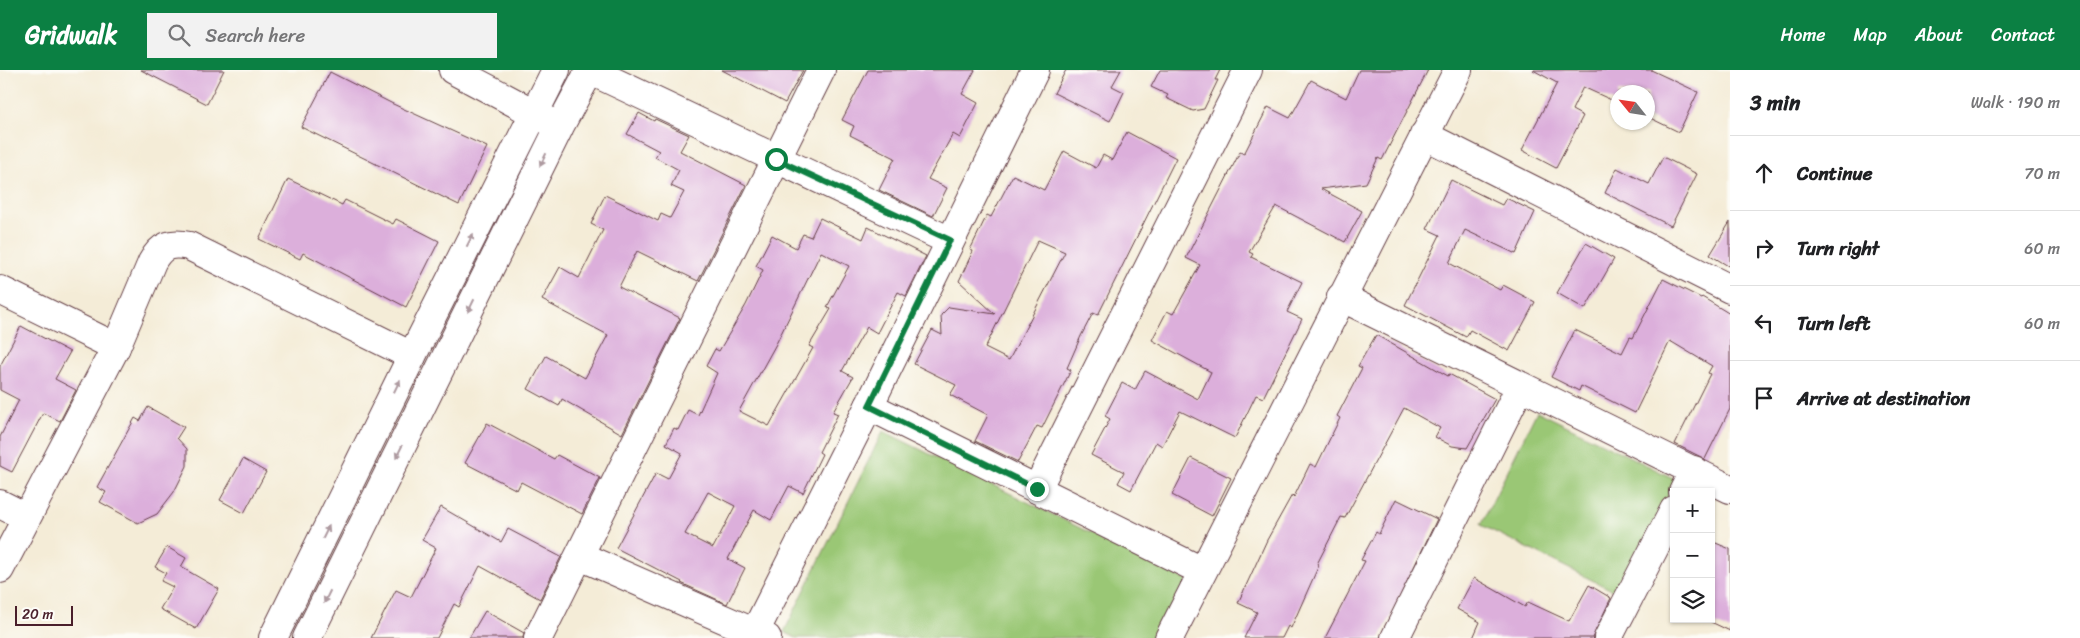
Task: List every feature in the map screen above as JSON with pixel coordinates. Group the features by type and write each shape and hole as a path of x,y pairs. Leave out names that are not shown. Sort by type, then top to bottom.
{"street":[{"path":"453,70 560,126"},
{"path":"273,638 556,70"},
{"path":"307,638 589,70 950,240"},
{"path":"538,638 821,70"},
{"path":"580,556 761,635 869,406 1035,70"},
{"path":"1037,489 1248,70"},
{"path":"1169,638 1458,70"},
{"path":"1424,135 1730,289"},
{"path":"0,569 116,347 155,256 168,244 189,246 412,356"},
{"path":"0,290 116,347"},
{"path":"1341,297 1520,387 1689,481 1730,489"},
{"path":"1395,638 1520,387"},
{"path":"869,406 1202,571"},
{"path":"0,504 26,517"},
{"path":"1608,638 1670,518"}],"green space":[{"path":"1537,411 1681,482 1678,488 1670,488 1670,504 1624,596 1481,525"},
{"path":"883,431 1188,581 1160,638 796,638 784,632"}],"building":[{"path":"141,70 224,70 207,104"},
{"path":"722,70 803,70 785,103"},
{"path":"868,70 975,70 962,94 978,103 960,138 953,134 928,179 947,188 933,216 879,190 895,158 850,135 854,126 842,120"},
{"path":"1066,70 1121,70 1112,86 1124,92 1110,121 1054,93"},
{"path":"1160,70 1220,70 1215,80 1218,80 1204,109 1193,111 1166,98 1168,95 1151,87"},
{"path":"1359,70 1428,70 1382,160 1378,158 1366,183 1321,189 1362,211 1345,242 1276,206 1249,252 1253,254 1251,257 1302,282 1287,312 1302,319 1263,398 1256,395 1235,438 1180,411 1162,446 1156,442 1131,490 1118,483 1124,472 1091,455 1110,419 1105,416 1122,383 1135,390 1145,371 1198,399 1211,372 1152,340 1167,311 1173,314 1200,265 1186,258 1240,152 1244,154 1268,107 1290,118 1311,80 1346,98"},
{"path":"1533,70 1651,70 1698,92 1679,132 1655,120 1655,85 1610,85 1610,99 1583,87 1572,110 1583,116 1556,168 1522,150 1557,83"},
{"path":"330,72 393,104 487,147 459,205 301,127"},
{"path":"639,113 689,135 680,151 746,185 698,281 637,251 619,287 680,318 622,434 562,399 559,406 528,389 546,356 585,378 608,335 542,300 560,267 579,278 603,230 591,224 605,195 658,221 661,214 670,218 684,192 671,186 679,170 655,157 659,151 627,134"},
{"path":"1127,132 1176,158 1098,315 1093,313 1081,336 1067,368 1071,370 1042,428 1037,426 1018,462 975,441 988,415 950,395 956,385 914,364 932,330 942,335 941,315 949,307 995,314 959,281 973,251 970,250 987,215 991,217 1013,175 1044,190 1064,151 1096,168 1103,155 1112,160","holes":["1038,240 1065,252 1009,360 985,348"]},
{"path":"1663,157 1697,174 1671,226 1605,193 1617,168 1649,184"},
{"path":"288,179 342,205 345,200 393,224 396,219 439,241 406,307 303,253 300,259 259,239"},
{"path":"1451,180 1502,205 1506,198 1535,212 1516,254 1465,230 1449,263 1500,290 1503,285 1535,302 1509,351 1470,330 1466,337 1405,305 1440,235 1427,229"},
{"path":"820,218 863,239 868,227 926,256 906,296 898,292 877,333 867,327 842,371 853,377 833,412 838,414 819,452 822,454 803,493 789,486 771,520 754,510 728,559 745,568 727,604 681,583 616,548 656,473 668,479 682,453 666,444 674,428 678,430 688,410 698,415 717,373 706,366 715,349 719,351 746,305 763,270 756,266 772,235 796,248 803,234 811,237","holes":["821,252 849,266 827,307 831,309 809,346 813,348 769,426 739,411 776,344","708,492 735,506 713,548 685,534"]},
{"path":"1730,222 1730,267 1710,255"},
{"path":"1586,243 1614,259 1585,309 1557,293"},
{"path":"1663,279 1702,297 1730,314 1730,409 1705,459 1675,444 1710,374 1708,373 1712,366 1670,341 1635,413 1581,386 1579,391 1551,377 1575,330 1622,353 1630,337 1633,338"},
{"path":"21,326 70,352 55,379 76,390 60,421 43,413 12,472 0,466 0,437 19,400 0,390 0,366"},
{"path":"1376,335 1448,376 1449,374 1495,399 1467,448 1452,446 1435,437 1440,428 1404,408 1345,518 1341,517 1317,564 1319,565 1291,628 1288,626 1282,638 1244,638 1257,612 1238,603 1267,540 1292,495 1294,497 1310,464 1316,467 1340,418 1337,416 1362,368 1358,366"},
{"path":"148,407 184,427 177,438 187,449 187,466 174,492 157,514 138,523 100,502 106,492 97,487 135,418 140,421"},
{"path":"487,423 554,459 557,455 600,478 582,514 521,482 517,490 465,463"},
{"path":"1191,458 1231,478 1212,516 1172,495"},
{"path":"243,459 266,472 244,513 220,500"},
{"path":"1396,499 1437,519 1380,638 1325,638 1365,561 1361,560 1376,532 1379,534"},
{"path":"441,507 501,542 508,529 561,557 540,599 480,566 459,607 454,604 437,638 371,638 396,590 411,597 436,548 422,540"},
{"path":"1715,543 1730,549 1730,631 1713,623 1715,623"},
{"path":"167,547 186,558 181,567 219,589 196,629 160,609 173,587 161,581 166,573 155,567"},
{"path":"1474,578 1525,607 1528,602 1569,621 1589,585 1611,598 1592,638 1473,638 1480,622 1457,609"},
{"path":"485,611 524,633 523,638 469,638"}],"route":[{"path":"776,159 950,240 869,406 1037,489"}]}
